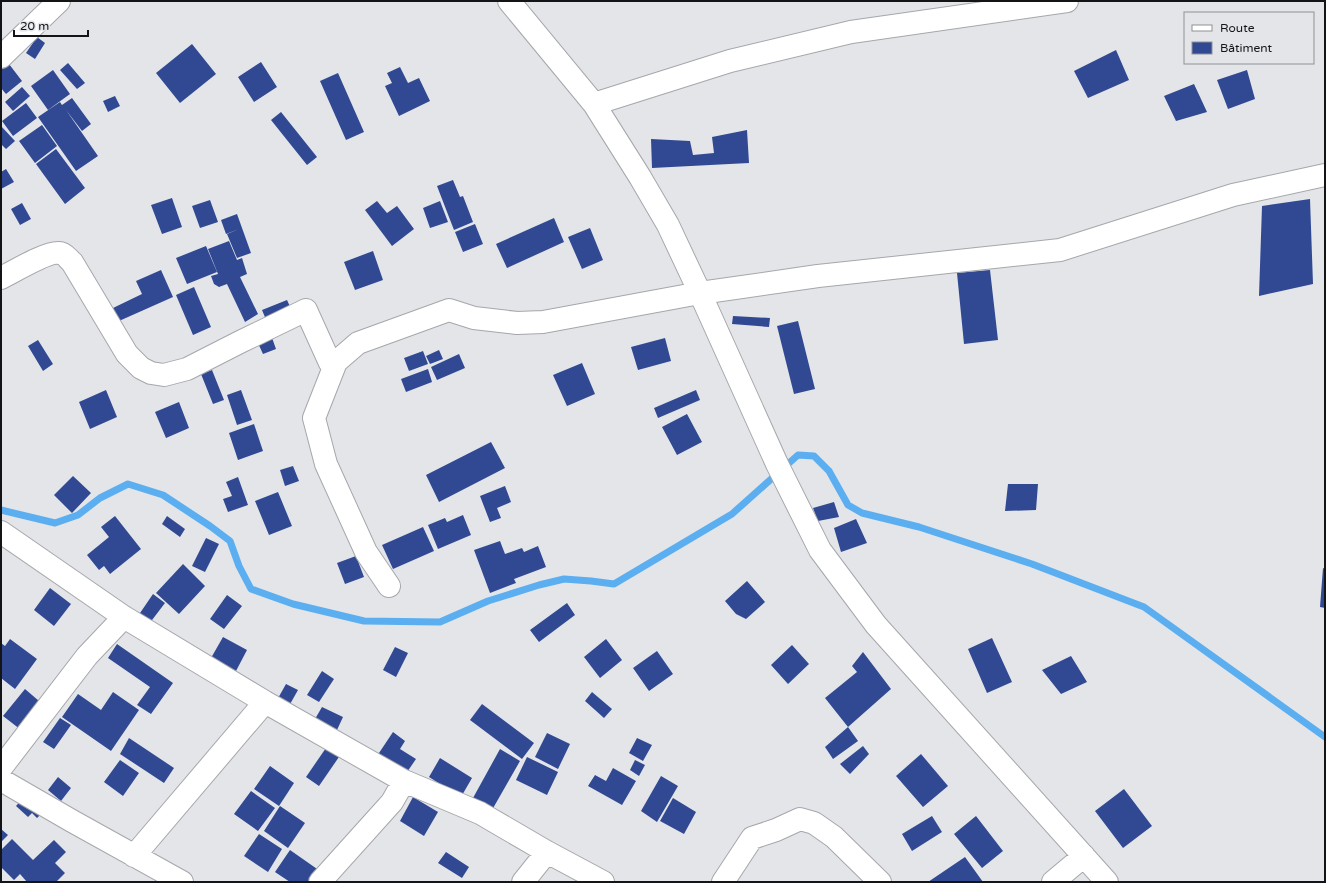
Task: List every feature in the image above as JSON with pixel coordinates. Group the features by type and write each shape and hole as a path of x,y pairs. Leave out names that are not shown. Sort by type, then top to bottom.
{"street":[{"path":"1,57 59,1"},
{"path":"510,1 594,104 668,225 777,464 820,550 876,625 1107,882"},
{"path":"594,104 730,61 851,32 1068,1"},
{"path":"388,586 366,552 326,464 314,418 336,362 358,343 449,310 474,318 517,323 543,322 700,293 818,276 1060,250 1233,195 1325,175"},
{"path":"1,278 44,257 59,253 64,254 72,262 127,354 141,368 151,374 164,375 187,369 306,310 325,355 330,363 336,362"},
{"path":"1,532 124,617 265,702 404,781 480,813 547,852 603,882"},
{"path":"1,768 87,656 124,617"},
{"path":"134,856 265,702"},
{"path":"1,780 182,882"},
{"path":"320,882 392,802 404,781"},
{"path":"723,882 752,838 776,830 800,819 814,823 834,837 880,882"},
{"path":"523,882 547,852"},
{"path":"1054,882 1084,856"}],"building":[{"path":"37,37 45,43 35,59 26,53"},
{"path":"192,44 216,74 180,103 156,73"},
{"path":"1116,50 1129,80 1088,98 1074,71"},
{"path":"261,62 277,87 254,102 238,77"},
{"path":"68,63 85,83 77,89 60,70"},
{"path":"9,64 22,81 6,94 1,88 1,70"},
{"path":"400,67 408,83 419,78 430,101 399,116 385,86 392,83 387,73"},
{"path":"53,70 70,94 48,110 31,86"},
{"path":"1247,70 1255,99 1228,109 1217,80"},
{"path":"338,73 364,132 346,140 320,81"},
{"path":"1194,84 1207,112 1176,121 1164,96"},
{"path":"22,87 30,96 13,111 5,102"},
{"path":"115,96 120,106 108,112 103,101"},
{"path":"72,98 91,124 82,131 66,110 98,156 76,171 38,117 60,102 62,105"},
{"path":"26,103 37,118 13,136 2,121"},
{"path":"281,112 317,157 307,165 271,120"},
{"path":"42,125 57,146 35,163 19,141"},
{"path":"1,126 15,141 6,149 1,144"},
{"path":"747,130 749,163 652,168 651,139 690,141 693,155 714,153 712,137"},
{"path":"56,149 85,188 65,204 36,164"},
{"path":"6,169 14,182 1,189 1,172"},
{"path":"453,180 460,197 463,196 473,222 454,230 437,186"},
{"path":"172,198 182,227 162,234 151,205"},
{"path":"1310,199 1313,284 1259,296 1262,206"},
{"path":"210,200 218,222 200,228 192,206"},
{"path":"377,201 387,213 397,206 414,229 392,246 365,210"},
{"path":"440,201 448,222 430,228 423,208"},
{"path":"22,203 31,219 20,225 11,209"},
{"path":"237,214 251,253 237,258 227,234 239,229 226,234 221,220"},
{"path":"554,218 564,242 507,268 496,244"},
{"path":"475,224 483,244 463,252 455,232"},
{"path":"590,228 603,260 582,269 568,237"},
{"path":"229,241 237,260 242,258 247,274 240,277 258,314 245,322 227,284 219,287 214,284 211,276 218,274 208,249"},
{"path":"206,246 217,272 187,284 176,258"},
{"path":"373,251 383,280 355,290 344,262"},
{"path":"161,270 173,297 119,321 113,308 142,294 136,281"},
{"path":"990,270 998,340 964,344 957,273"},
{"path":"194,287 211,327 193,335 176,295"},
{"path":"287,300 292,311 267,322 262,310"},
{"path":"733,316 770,318 769,327 732,324"},
{"path":"798,321 815,389 794,394 777,326"},
{"path":"271,335 276,349 263,354 257,341"},
{"path":"665,338 671,361 638,370 631,347"},
{"path":"38,340 53,364 43,371 28,346"},
{"path":"439,350 443,359 430,364 426,356"},
{"path":"423,351 428,364 409,371 404,358"},
{"path":"459,354 465,368 437,380 431,367"},
{"path":"582,363 595,394 567,406 553,375"},
{"path":"428,369 432,382 406,392 401,379"},
{"path":"212,370 224,400 213,404 201,374"},
{"path":"106,390 117,417 90,429 79,402"},
{"path":"241,390 252,420 237,425 227,395"},
{"path":"696,390 700,400 658,418 654,408"},
{"path":"179,402 189,428 166,438 155,412"},
{"path":"687,414 702,442 677,455 662,427"},
{"path":"254,424 263,451 238,460 229,433"},
{"path":"491,442 505,468 439,502 426,475"},
{"path":"293,466 299,481 285,486 280,470"},
{"path":"73,476 91,493 72,513 54,495"},
{"path":"238,477 248,505 228,512 223,499 232,496 226,482"},
{"path":"1008,484 1038,484 1036,510 1005,511"},
{"path":"505,486 511,502 497,508 501,518 490,522 480,496"},
{"path":"278,492 292,526 269,535 255,501"},
{"path":"834,502 839,517 818,521 813,508"},
{"path":"463,515 471,535 438,549 428,525 445,518 447,522"},
{"path":"115,516 141,549 110,574 104,566 99,570 87,555 109,537 101,527"},
{"path":"167,516 185,529 180,537 162,524"},
{"path":"856,519 867,543 841,552 834,528"},
{"path":"423,527 434,551 393,569 382,545"},
{"path":"206,538 219,544 205,572 192,566"},
{"path":"500,541 505,554 522,548 524,552 538,546 546,567 514,579 516,583 490,593 474,550"},
{"path":"356,556 364,577 345,584 337,563"},
{"path":"183,564 205,586 179,614 156,593"},
{"path":"1323,568 1325,569 1325,608 1320,607"},
{"path":"747,581 765,602 746,619 736,614 725,601"},
{"path":"50,588 71,604 54,626 34,610"},
{"path":"153,594 165,603 149,624 138,616"},
{"path":"227,595 242,606 224,629 210,619"},
{"path":"567,603 575,615 539,642 530,630"},
{"path":"223,637 247,650 236,671 211,658"},
{"path":"992,638 1012,682 987,693 968,649"},
{"path":"10,639 37,659 15,689 1,678 1,643 5,646"},
{"path":"606,639 622,660 600,678 584,657"},
{"path":"117,644 173,683 151,714 137,705 150,687 108,658"},
{"path":"792,645 809,664 788,684 771,665"},
{"path":"395,647 408,653 396,677 383,670"},
{"path":"657,651 673,674 649,691 633,668"},
{"path":"863,652 891,689 848,727 825,698 857,672 852,666"},
{"path":"1071,656 1087,682 1061,694 1042,670"},
{"path":"322,671 334,679 319,702 307,695"},
{"path":"286,684 298,690 289,706 277,700"},
{"path":"25,689 46,707 25,733 3,716"},
{"path":"113,692 139,710 111,751 62,717 78,694 101,710"},
{"path":"592,692 612,709 604,718 585,701"},
{"path":"482,704 534,743 522,759 470,720"},
{"path":"322,707 343,717 337,730 315,719"},
{"path":"60,718 71,725 54,749 43,742"},
{"path":"848,727 858,741 833,759 825,747"},
{"path":"393,732 405,741 400,749 416,759 405,775 377,756"},
{"path":"547,733 570,744 558,769 535,757"},
{"path":"129,738 174,768 164,783 120,754"},
{"path":"637,738 652,745 643,761 629,753"},
{"path":"328,745 341,754 319,786 306,777"},
{"path":"863,746 869,754 850,774 840,764"},
{"path":"500,749 520,761 492,810 473,798"},
{"path":"921,754 948,786 923,807 896,776"},
{"path":"527,757 558,772 547,795 516,780"},
{"path":"440,758 472,778 461,797 429,777"},
{"path":"120,760 139,773 123,796 104,782"},
{"path":"635,760 645,765 639,776 630,770"},
{"path":"270,766 294,783 279,806 254,789"},
{"path":"613,768 636,781 622,805 588,786 595,775 606,781"},
{"path":"661,776 678,786 657,822 641,811"},
{"path":"58,777 71,788 61,801 48,790"},
{"path":"1124,789 1152,826 1123,848 1095,811"},
{"path":"251,791 275,808 258,831 234,814"},
{"path":"25,796 42,813 37,818 32,813 28,817 16,806"},
{"path":"413,797 438,812 424,836 400,821"},
{"path":"673,798 696,812 684,834 660,821"},
{"path":"280,806 305,823 288,848 264,831"},
{"path":"932,816 942,832 912,851 902,834"},
{"path":"976,816 1003,851 982,868 954,834"},
{"path":"1,829 8,835 1,842"},
{"path":"259,834 282,849 268,872 244,856"},
{"path":"12,839 33,860 54,840 66,852 55,863 65,873 56,882 27,882 20,874 14,880 1,867 1,850"},
{"path":"290,850 320,871 313,882 290,882 275,872"},
{"path":"446,852 469,867 462,878 438,863"},
{"path":"965,857 983,882 928,882"}],"waterway":[{"path":"1,510 55,523 78,515 100,498 128,484 163,495 230,541 239,566 251,589 293,604 364,621 440,622 488,601 564,579 614,584 732,514 798,455 814,456 829,471 848,505 862,513 919,527 1032,564 1144,607 1325,737"}]}
